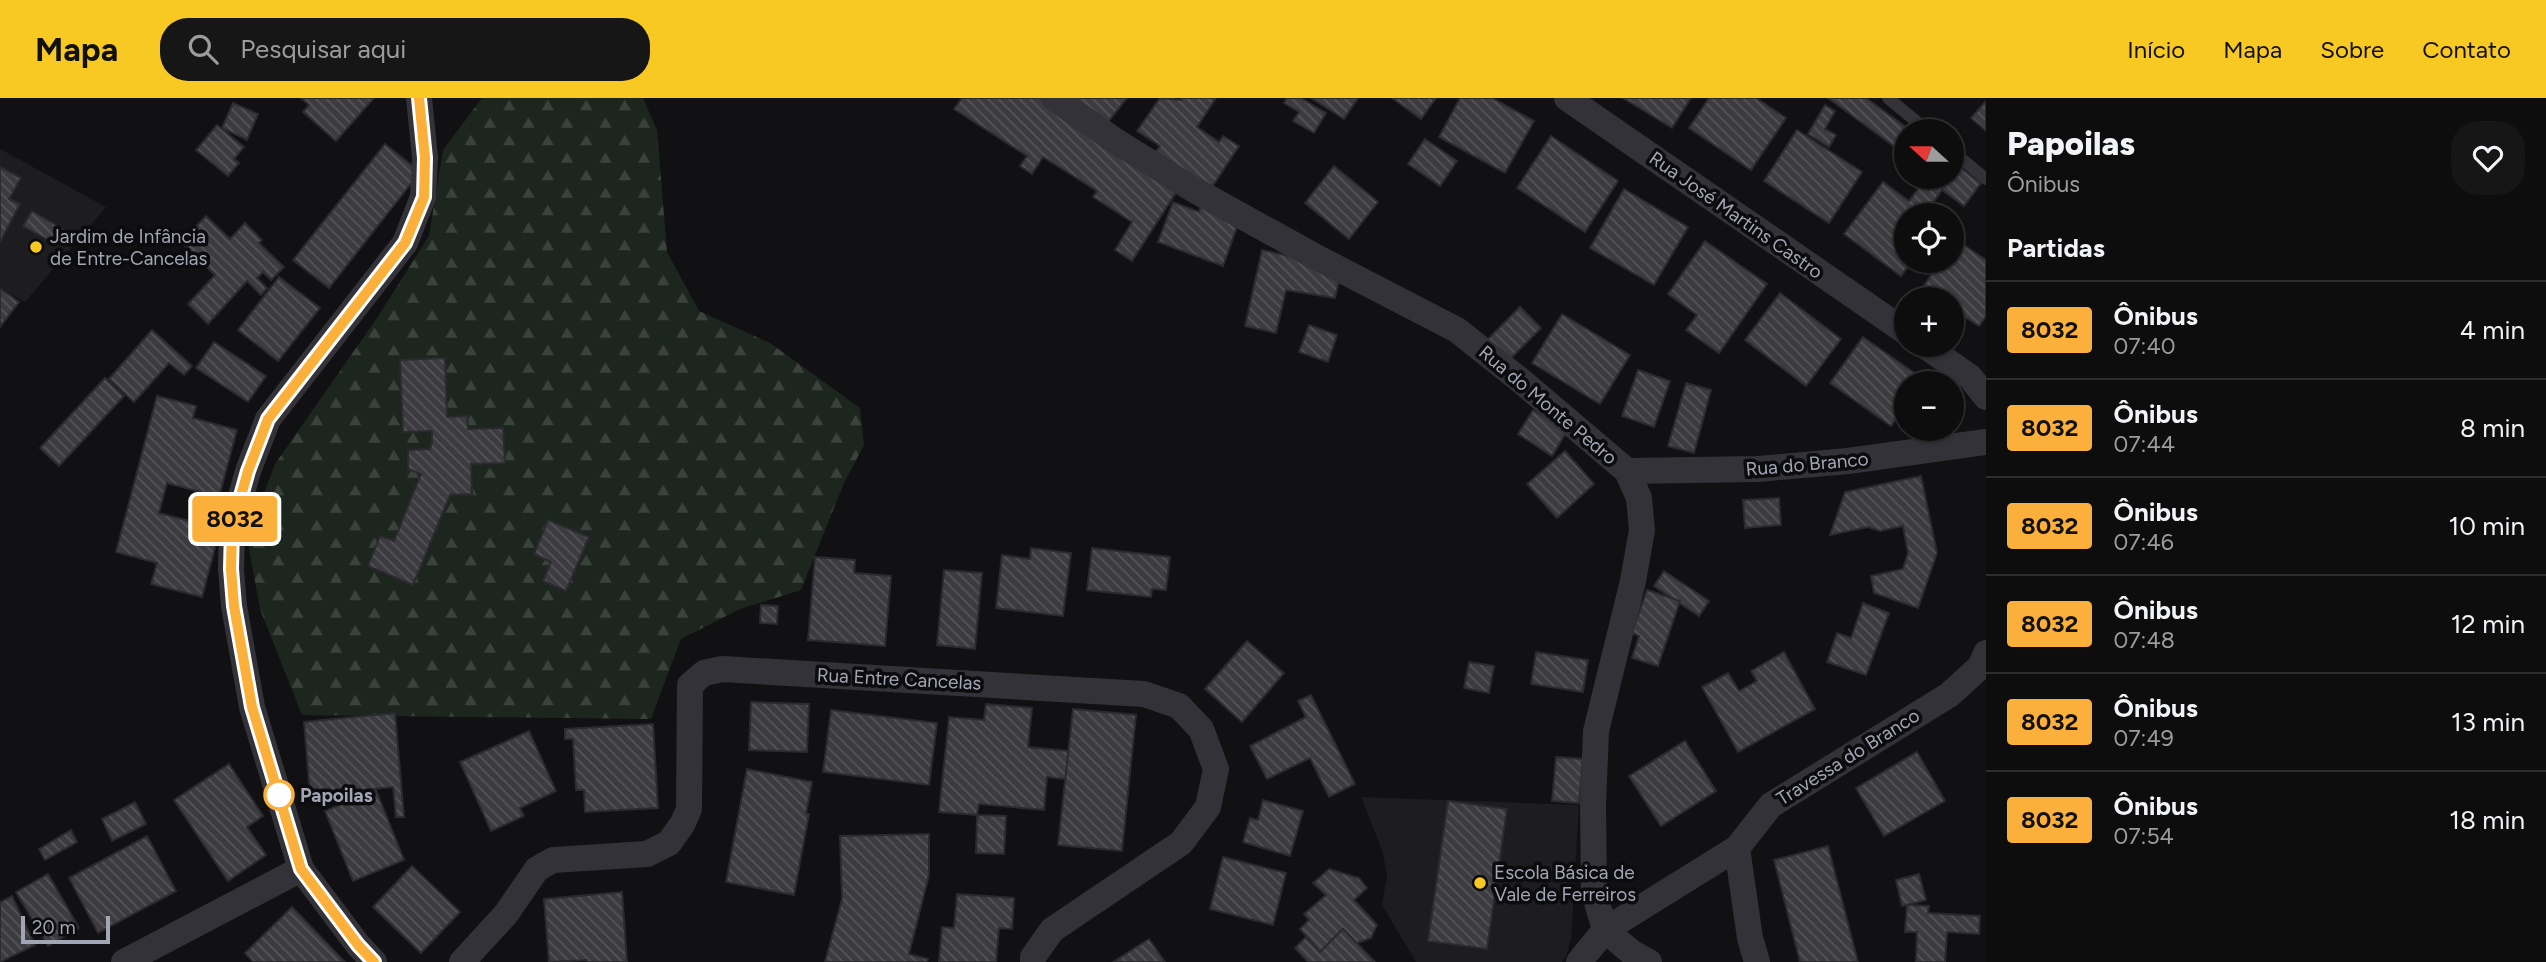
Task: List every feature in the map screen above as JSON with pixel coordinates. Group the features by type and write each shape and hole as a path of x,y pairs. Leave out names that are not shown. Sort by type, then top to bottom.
{"street":[{"path":"374,962 301,869 252,707 234,606 232,528 248,471 268,419 405,243 424,197 425,158 419,98"},
{"name":"Rua do Monte Pedro","path":"1054,98 1114,140 1191,188 1457,330 1627,471 1639,498 1642,530 1633,581 1596,731 1594,892 1605,930"},
{"name":"Rua José Martins Castro","path":"1567,98 1894,324"},
{"path":"1941,357 1970,377 1986,397"},
{"name":"Rua do Branco","path":"1627,471 1771,468 1861,460 1986,442"},
{"name":"Travessa do Branco","path":"1579,962 1605,930 1737,848 1771,805 1949,695 1980,667 1986,653"},
{"name":"Rua Entre Cancelas","path":"462,962 506,914 537,869 553,860 648,854 669,843 683,823 688,809 690,685 704,673 722,669 1144,694 1179,706 1201,729 1216,769 1208,807 1181,843 1052,930 1033,957 1033,962"},
{"path":"1737,848 1750,938 1757,962"},
{"path":"124,962 301,869"},
{"path":"1605,930 1649,962"}],"lane":[{"path":"1888,98 1913,119"},
{"path":"1964,161 1986,179"}],"shaded area":[{"name":"Jardim de Infância de Entre-Cancelas","path":"0,149 106,207 25,302 0,288"},
{"name":"Escola Básica de Vale de Ferreiros","path":"1361,797 1579,805 1571,939 1562,962 1416,962 1382,905 1387,876 1383,853"}],"green space":[{"path":"482,98 643,98 657,130 667,252 699,311 770,343 860,408 864,445 844,483 801,590 740,609 681,639 651,719 302,715 260,609 247,538 275,464 377,318 429,236 443,150"}],"building":[{"path":"301,98 374,98 336,141 303,112 309,105"},
{"path":"962,98 1039,98 1179,188 1132,261 1115,250 1132,222 1093,197 1097,191 1043,157 1032,174 1020,166 1027,156 954,109"},
{"path":"1067,98 1127,98 1104,127"},
{"path":"1160,98 1216,98 1197,127 1219,142 1223,136 1239,146 1210,190 1155,153 1160,146 1137,131"},
{"path":"1287,98 1301,98 1326,113 1314,133 1293,121 1299,112 1284,103"},
{"path":"1311,98 1358,98 1344,119"},
{"path":"1392,98 1436,98 1421,119"},
{"path":"1460,98 1492,98 1534,121 1505,173 1439,137"},
{"path":"1623,98 1691,98 1672,128"},
{"path":"1709,98 1756,98 1786,118 1751,170 1689,128"},
{"path":"1828,98 1866,98 1895,119 1894,146"},
{"path":"1986,101 1986,131 1971,118"},
{"path":"233,103 258,114 247,140 222,128"},
{"path":"1825,105 1835,111 1825,129 1836,135 1829,147 1808,134"},
{"path":"217,125 244,147 234,159 239,163 228,176 196,150"},
{"path":"1797,130 1862,172 1829,223 1764,181"},
{"path":"1551,136 1618,181 1585,232 1517,188"},
{"path":"1425,139 1457,161 1440,186 1408,164"},
{"path":"385,144 420,172 329,288 293,260"},
{"path":"1334,166 1378,202 1349,239 1305,203"},
{"path":"0,167 21,178 9,199 20,204 0,242"},
{"path":"1964,171 1981,183 1964,206 1964,203 1942,190 1933,203 1894,203 1894,271 1844,234 1883,182 1909,201 1918,189 1964,189"},
{"path":"1624,189 1688,227 1654,285 1590,248"},
{"path":"1202,201 1241,216 1223,266 1158,242 1173,202 1199,212"},
{"path":"32,211 66,231 57,245 23,226"},
{"path":"206,216 230,239 245,223 262,240 259,243 284,267 271,280 263,272 257,278 267,288 261,295 247,281 208,324 188,304 215,275 181,242"},
{"path":"1705,241 1767,284 1719,353 1686,330 1697,315 1668,294"},
{"path":"1964,245 1986,260 1986,316 1979,326 1964,316 1964,287 1923,287 1932,273 1964,273"},
{"path":"1262,250 1342,268 1335,298 1286,290 1276,333 1245,326"},
{"path":"279,277 320,308 278,361 238,330"},
{"path":"0,290 19,302 0,327"},
{"path":"1780,293 1841,339 1806,386 1745,340"},
{"path":"1520,307 1541,328 1507,362 1486,341"},
{"path":"1562,314 1630,355 1600,404 1532,363"},
{"path":"1309,325 1337,335 1328,362 1299,352"},
{"path":"152,330 192,366 184,375 169,363 134,402 109,379"},
{"path":"1863,337 1912,371 1894,371 1894,422 1891,426 1830,383"},
{"path":"214,342 266,376 248,402 196,368"},
{"path":"445,358 447,417 467,416 468,429 503,428 505,463 471,464 472,494 450,495 413,585 368,566 380,536 394,541 421,474 408,469 408,450 430,449 432,442 432,431 403,432 400,360"},
{"path":"1638,370 1670,381 1654,427 1622,416"},
{"path":"105,378 124,396 59,466 40,448"},
{"path":"1686,383 1711,390 1694,453 1668,446"},
{"path":"157,396 196,406 193,418 237,430 219,497 167,483 159,513 220,529 202,597 151,584 157,563 116,552"},
{"path":"1533,410 1567,431 1552,456 1518,434"},
{"path":"1565,451 1594,484 1557,518 1527,484"},
{"path":"1921,476 1937,553 1918,608 1874,593 1871,576 1903,569 1908,553 1903,526 1880,531 1868,527 1830,535 1845,492"},
{"path":"1779,498 1781,525 1745,528 1743,500"},
{"path":"548,520 589,537 566,591 543,581 551,562 534,554"},
{"path":"1031,548 1071,553 1063,616 996,608 1002,555 1030,559"},
{"path":"1092,548 1170,557 1166,590 1152,589 1151,597 1087,590"},
{"path":"815,557 855,560 854,573 891,576 885,646 808,640"},
{"path":"944,570 982,573 975,649 937,645"},
{"path":"1664,571 1709,601 1699,616 1654,586"},
{"path":"1647,590 1680,601 1658,666 1632,658 1639,636 1632,633"},
{"path":"1863,603 1889,613 1866,675 1827,662 1837,633 1851,638"},
{"path":"761,605 778,606 777,624 760,623"},
{"path":"1247,641 1284,673 1242,722 1205,689"},
{"path":"1536,652 1588,660 1583,692 1531,684"},
{"path":"1784,652 1815,709 1738,752 1702,687 1728,673 1739,691 1757,681 1751,671"},
{"path":"1469,662 1494,666 1489,693 1464,688"},
{"path":"1311,695 1355,784 1329,797 1310,758 1267,779 1250,746 1306,717 1298,701"},
{"path":"751,702 809,704 807,752 749,750"},
{"path":"986,704 1032,708 1028,747 1069,751 1066,779 1047,777 1044,810 979,804 977,815 939,812 949,717 984,720"},
{"path":"1073,709 1136,715 1122,851 1058,845"},
{"path":"831,710 937,723 929,785 823,772"},
{"path":"395,713 404,817 396,817 393,787 310,795 304,722"},
{"path":"653,724 658,808 585,812 584,790 576,790 573,739 565,739 565,729"},
{"path":"529,731 556,791 520,808 524,816 491,831 460,762"},
{"path":"1685,741 1716,791 1661,826 1629,776"},
{"path":"1917,752 1945,801 1884,836 1856,788"},
{"path":"1556,757 1583,759 1579,803 1552,801"},
{"path":"229,764 263,816 247,827 266,855 228,881 174,800"},
{"path":"747,769 812,782 794,895 726,882"},
{"path":"376,790 404,860 353,881 325,811"},
{"path":"1263,800 1303,811 1290,856 1243,842 1250,818 1258,820"},
{"path":"1448,801 1507,809 1487,949 1428,941"},
{"path":"135,802 146,824 112,841 102,819"},
{"path":"977,815 1006,816 1004,854 976,853"},
{"path":"71,830 77,842 45,860 39,849"},
{"path":"929,834 929,875 909,954 928,959 927,962 825,962 842,899 840,836"},
{"path":"147,836 176,891 98,933 69,878"},
{"path":"1828,846 1858,962 1800,962 1774,860"},
{"path":"1223,857 1286,873 1273,925 1210,909"},
{"path":"412,866 460,912 421,953 373,907"},
{"path":"1329,869 1359,878 1367,888 1354,900 1377,925 1371,938 1357,943 1343,929 1320,952 1300,929 1309,920 1304,914 1326,895 1313,883"},
{"path":"48,874 79,928 48,946 16,892"},
{"path":"1919,874 1926,900 1902,906 1896,880"},
{"path":"622,892 627,962 549,962 544,899"},
{"path":"957,894 1014,898 1012,929 999,928 996,962 939,962 942,927 954,928"},
{"path":"12,896 35,945 0,962 0,902"},
{"path":"1907,905 1929,906 1928,913 1980,916 1979,934 1947,932 1945,962 1916,962 1917,932 1905,932"},
{"path":"292,907 345,962 253,962 245,953"},
{"path":"1343,929 1375,962 1308,962 1295,948 1306,937 1320,952"},
{"path":"1149,939 1165,962 1113,962"}],"bus line":[{"name":"8032","path":"374,962 301,869 252,707 234,606 232,528 248,471 268,419 405,243 424,197 425,158 419,98"}],"place":[{"name":"Jardim de Infância de Entre-Cancelas","path":"36,247"},
{"name":"Papoilas","path":"279,795"},
{"name":"Escola Básica de Vale de Ferreiros","path":"1480,883"}]}
